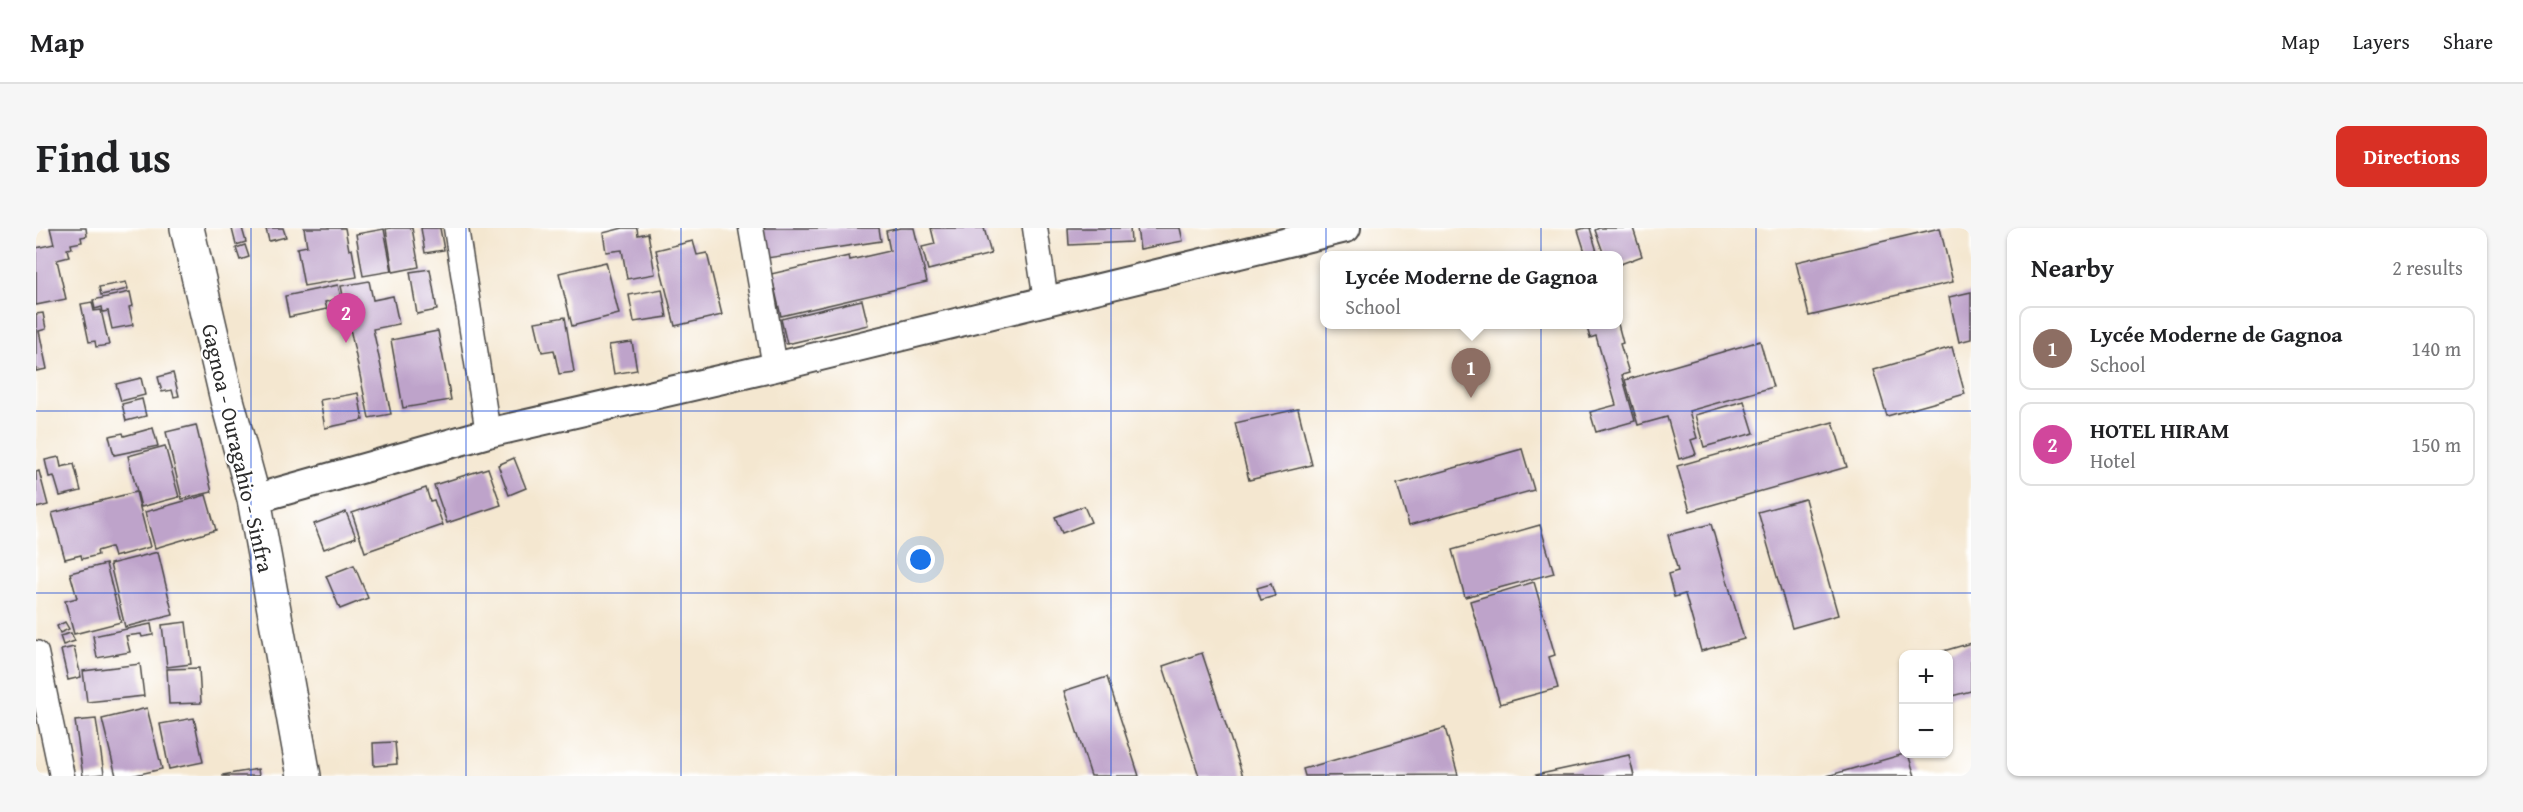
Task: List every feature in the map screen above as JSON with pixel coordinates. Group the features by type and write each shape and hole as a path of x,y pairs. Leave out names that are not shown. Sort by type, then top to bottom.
{"main road":[{"name":"Gagnoa - Ouragahio - Sinfra","path":"187,228 227,400 254,499 304,776"}],"street":[{"path":"456,228 488,433"},
{"path":"751,228 775,367"},
{"path":"1035,228 1046,301"},
{"path":"254,499 488,433 775,367 1335,229"},
{"path":"36,653 62,776"}],"building":[{"path":"50,228 86,228 87,236 81,237 82,242 71,244 72,248 67,249 69,257 57,260 66,299 36,305 36,248 54,244"},
{"path":"242,228 246,242 236,245 232,229"},
{"path":"283,228 286,237 269,241 266,229"},
{"path":"304,228 345,228 349,250 352,249 357,277 304,286 297,248 307,246"},
{"path":"412,228 419,267 393,272 386,229"},
{"path":"421,228 440,228 444,250 425,253"},
{"path":"623,228 637,228 638,235 648,233 655,274 627,279 622,250 606,252 603,233"},
{"path":"763,228 879,228 881,241 767,258"},
{"path":"914,228 927,282 781,316 771,274 849,256 850,260 890,251 886,231"},
{"path":"931,228 984,228 991,254 928,270 922,247 935,244"},
{"path":"1068,228 1130,228 1131,242 1069,245"},
{"path":"1137,228 1180,228 1183,241 1140,249"},
{"path":"1590,228 1597,251 1585,251 1578,230"},
{"path":"1633,228 1642,256 1623,263 1623,251 1603,251 1595,230"},
{"path":"1940,228 1953,282 1809,316 1796,262"},
{"path":"384,229 392,271 363,276 356,234"},
{"path":"693,241 697,255 707,253 722,315 675,326 656,250"},
{"path":"245,245 249,257 240,260 236,248"},
{"path":"606,262 619,314 572,326 559,273"},
{"path":"430,269 437,310 417,314 410,272"},
{"path":"369,281 373,300 393,296 399,324 373,329 391,414 369,418 341,286"},
{"path":"126,282 128,289 101,295 99,287"},
{"path":"338,285 341,298 325,302 327,309 289,317 285,296"},
{"path":"662,289 667,317 634,322 629,295"},
{"path":"130,292 133,306 129,307 133,325 112,329 108,311 103,312 102,307 95,309 93,300"},
{"path":"1971,292 1971,339 1959,342 1949,297"},
{"path":"862,300 868,325 787,344 781,319"},
{"path":"92,302 94,311 101,310 109,345 96,347 95,341 89,342 81,304"},
{"path":"43,313 46,329 39,331 47,369 36,371 36,314"},
{"path":"565,317 574,372 559,374 554,350 542,352 535,322"},
{"path":"1587,329 1619,329 1623,343 1620,344 1629,373 1622,375 1635,421 1596,432 1590,412 1616,405 1596,336 1590,338"},
{"path":"438,331 451,400 403,408 391,340"},
{"path":"1760,341 1773,387 1689,411 1697,438 1691,440 1696,454 1679,459 1667,417 1638,425 1625,380"},
{"path":"632,342 637,370 614,374 609,345"},
{"path":"1952,347 1965,394 1887,416 1873,370"},
{"path":"173,373 179,396 174,397 172,390 162,392 158,377"},
{"path":"141,378 145,395 121,401 116,384"},
{"path":"358,393 363,420 325,428 320,400"},
{"path":"142,399 146,416 126,421 122,404"},
{"path":"1744,401 1754,433 1704,447 1695,415"},
{"path":"1298,409 1312,465 1249,480 1235,423"},
{"path":"1833,422 1847,467 1690,511 1677,466"},
{"path":"196,425 212,492 182,499 166,432"},
{"path":"153,428 158,446 114,455 109,436 123,433 124,436"},
{"path":"165,446 179,497 141,507 128,456"},
{"path":"1522,449 1534,490 1409,525 1397,484"},
{"path":"59,457 61,467 74,464 81,491 60,496 54,476 49,477 45,460"},
{"path":"514,458 526,488 509,495 498,465"},
{"path":"488,468 501,505 447,523 434,485"},
{"path":"39,471 48,505 36,508 36,472"},
{"path":"426,488 430,501 434,500 443,525 365,552 352,513"},
{"path":"136,492 150,547 114,557 111,547 97,551 98,555 82,559 81,555 65,559 52,513"},
{"path":"206,495 216,530 155,548 145,512"},
{"path":"1805,499 1838,615 1792,628 1758,512"},
{"path":"1084,506 1091,522 1062,533 1055,517"},
{"path":"346,512 356,537 324,549 314,524"},
{"path":"1711,524 1744,639 1701,651 1685,594 1674,597 1668,574 1678,571 1668,535"},
{"path":"1540,525 1554,573 1465,597 1452,550"},
{"path":"158,552 173,615 125,627 110,564"},
{"path":"106,564 121,622 74,634 65,601 77,598 70,573"},
{"path":"354,565 368,598 340,609 326,576"},
{"path":"1534,582 1555,655 1549,657 1558,688 1500,704 1470,601"},
{"path":"1271,584 1275,596 1261,600 1257,588"},
{"path":"65,622 69,629 60,633 57,626"},
{"path":"186,622 191,664 167,667 162,625"},
{"path":"151,624 153,635 126,636 130,652 97,658 93,636"},
{"path":"71,633 75,641 63,645 60,636"},
{"path":"1971,643 1971,691 1953,696 1953,650 1947,650"},
{"path":"74,647 81,677 68,680 61,650"},
{"path":"1202,653 1243,776 1199,776 1163,666"},
{"path":"140,664 144,696 87,702 83,671"},
{"path":"199,668 201,703 169,704 167,669"},
{"path":"1107,677 1139,776 1091,776 1064,691"},
{"path":"147,708 162,769 131,776 116,776 102,719"},
{"path":"194,718 203,762 169,769 160,724"},
{"path":"96,719 104,774 83,776 75,721"},
{"path":"1445,728 1458,775 1305,776 1303,769"},
{"path":"395,742 397,764 374,766 373,743"},
{"path":"1629,755 1634,776 1536,775"},
{"path":"1899,755 1899,758 1909,758 1915,776 1827,776"},
{"path":"258,769 259,776 223,776 223,775"}],"place":[{"name":"HOTEL HIRAM","path":"346,343"},
{"name":"Lycée Moderne de Gagnoa","path":"1471,398"}]}
